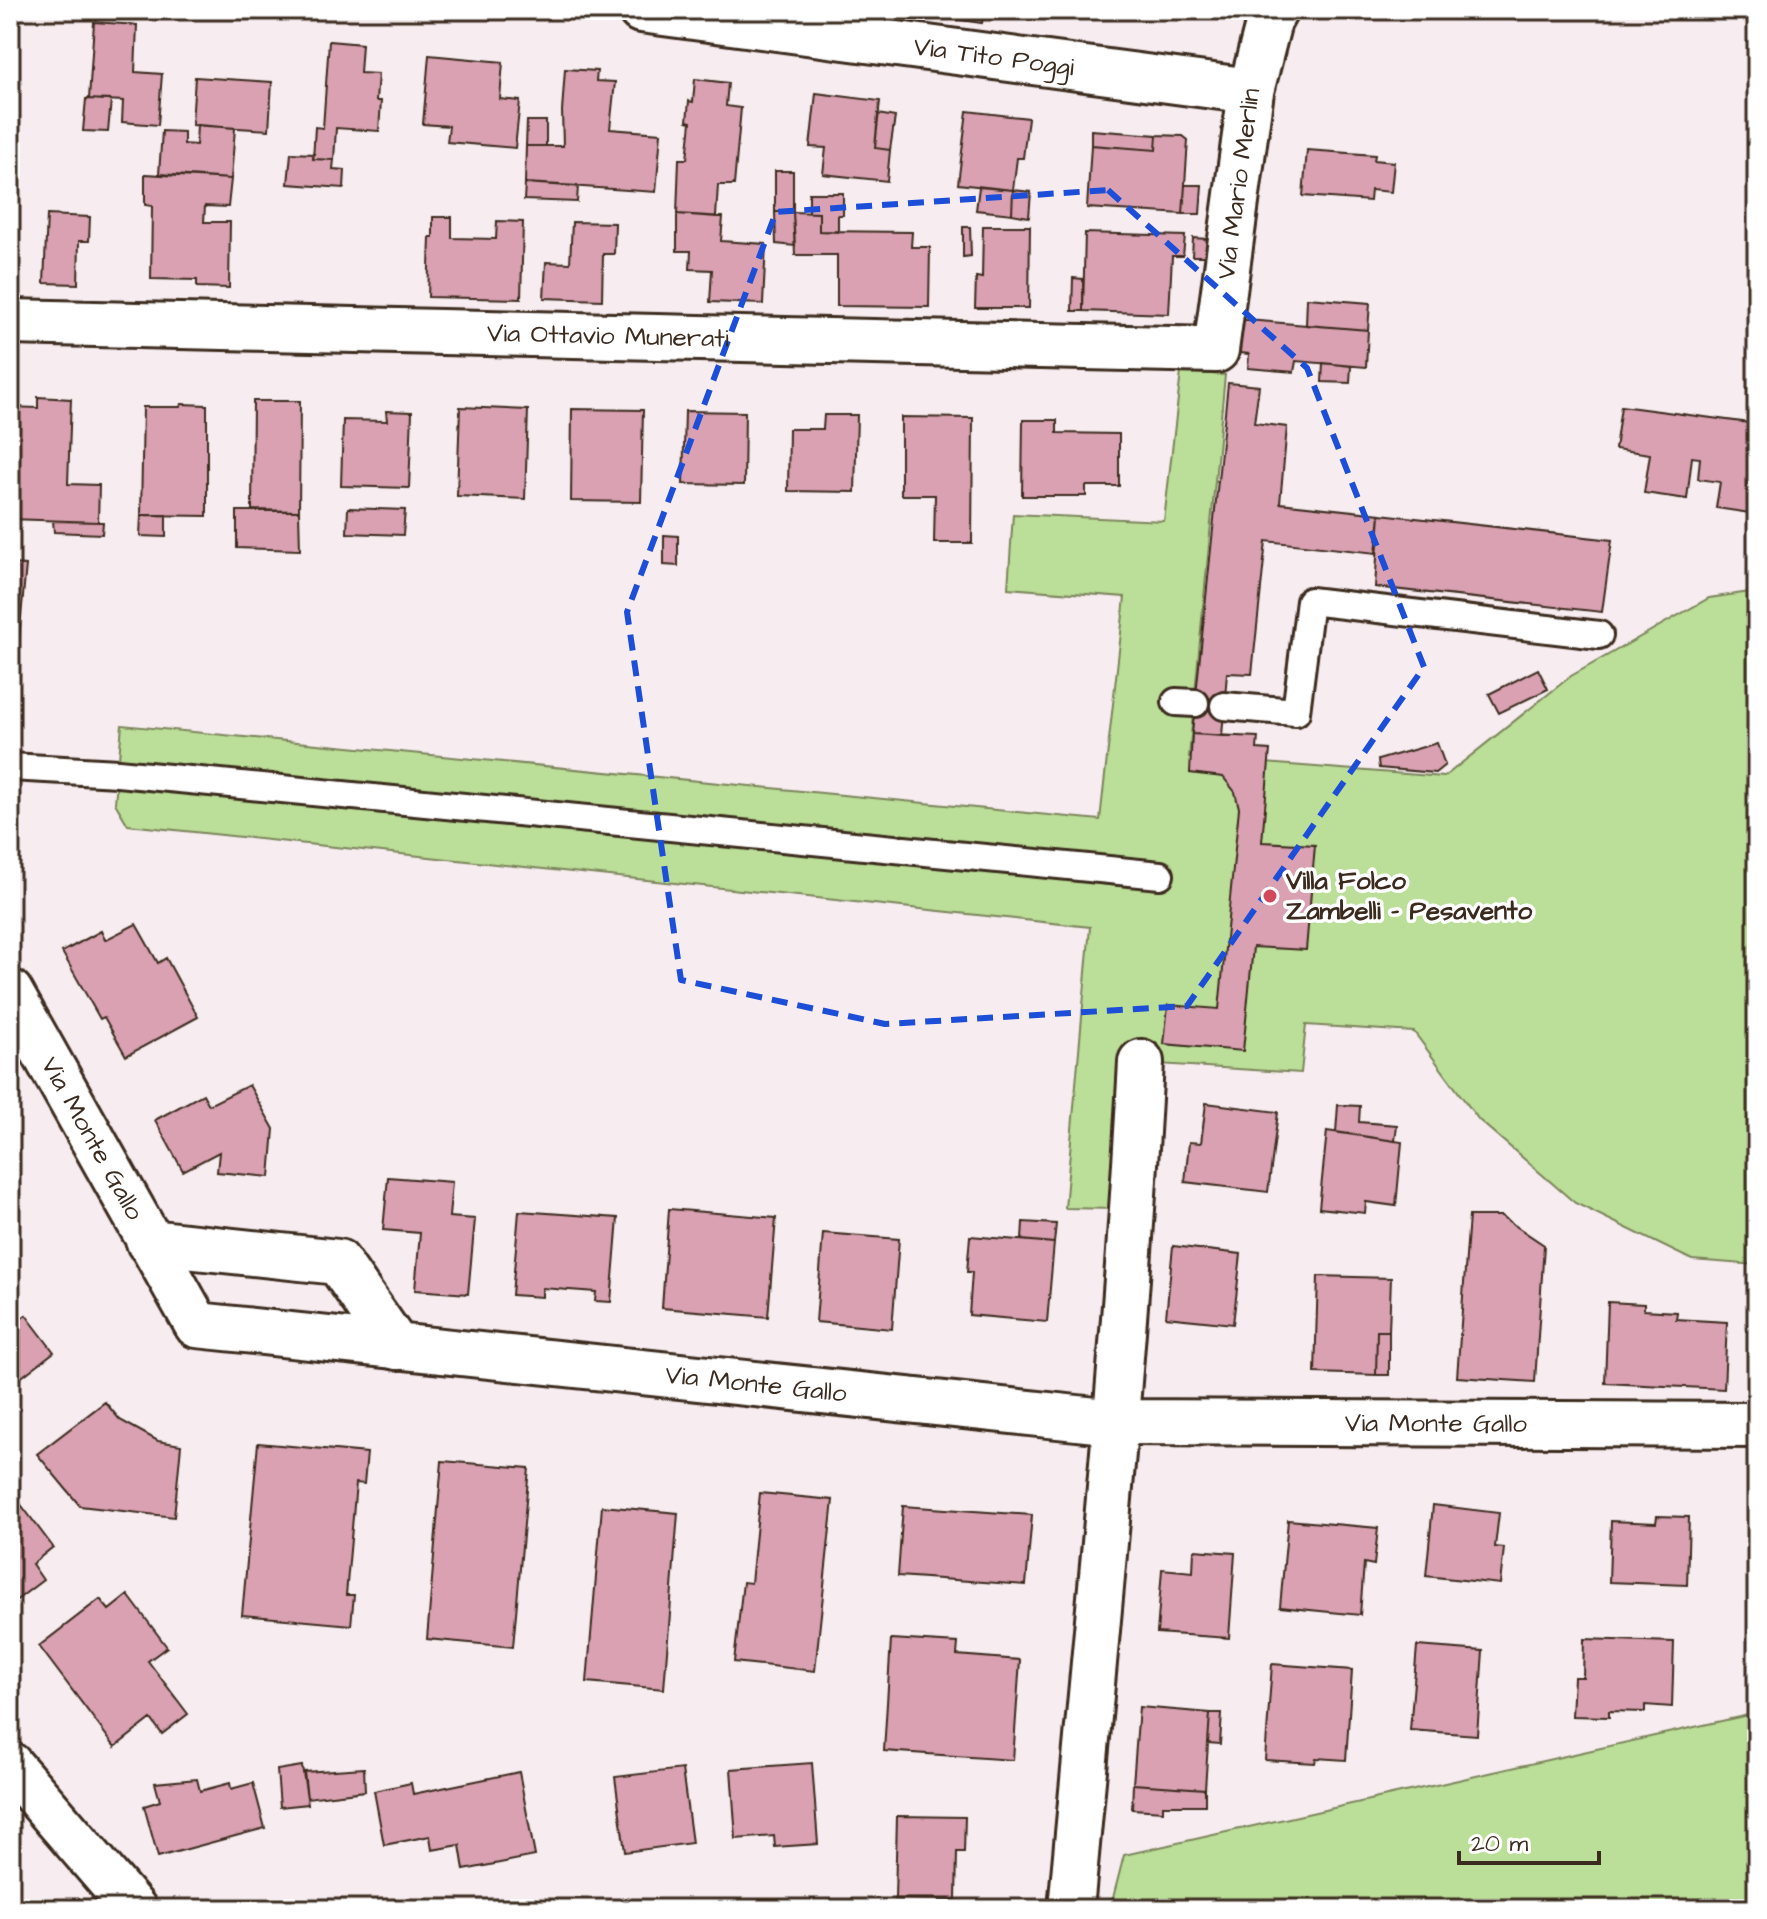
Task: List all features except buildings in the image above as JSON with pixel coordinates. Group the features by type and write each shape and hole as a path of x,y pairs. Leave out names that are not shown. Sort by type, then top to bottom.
{"street":[{"name":"Via Tito Poggi","path":"641,10 1251,91"},
{"name":"Via Mario Merlin","path":"1205,350 1216,350 1251,91 1269,21 1275,10"},
{"name":"Via Ottavio Munerati","path":"10,322 1205,350"},
{"name":"Via Monte Gallo","path":"10,992 197,1325 1115,1422 1757,1425"},
{"path":"1071,1909 1133,1221 1141,1062"},
{"name":"Via Monte Gallo","path":"149,1242 338,1262 397,1347"},
{"path":"10,1765 134,1909"}],"lane":[{"path":"1224,706 1296,712 1310,601 1599,635"},
{"path":"10,767 118,773 1160,875"}],"highlighted area":[{"path":"1108,190 1307,368 1424,667 1187,1006 885,1024 681,980 627,612 776,212"}],"green space":[{"path":"1181,372 1225,375 1189,757 1444,777 1571,676 1709,598 1757,591 1757,1265 1692,1260 1575,1203 1479,1120 1414,1032 1306,1025 1301,1073 1127,1062 1116,1209 1065,1208 1090,927 128,825 115,803 122,725 1100,820 1125,597 1008,588 1013,514 1164,521"},
{"path":"1757,1713 1757,1909 1100,1909 1113,1898 1124,1855"}],"place":[{"name":"Villa Folco Zambelli - Pesavento","path":"1270,896"}]}
